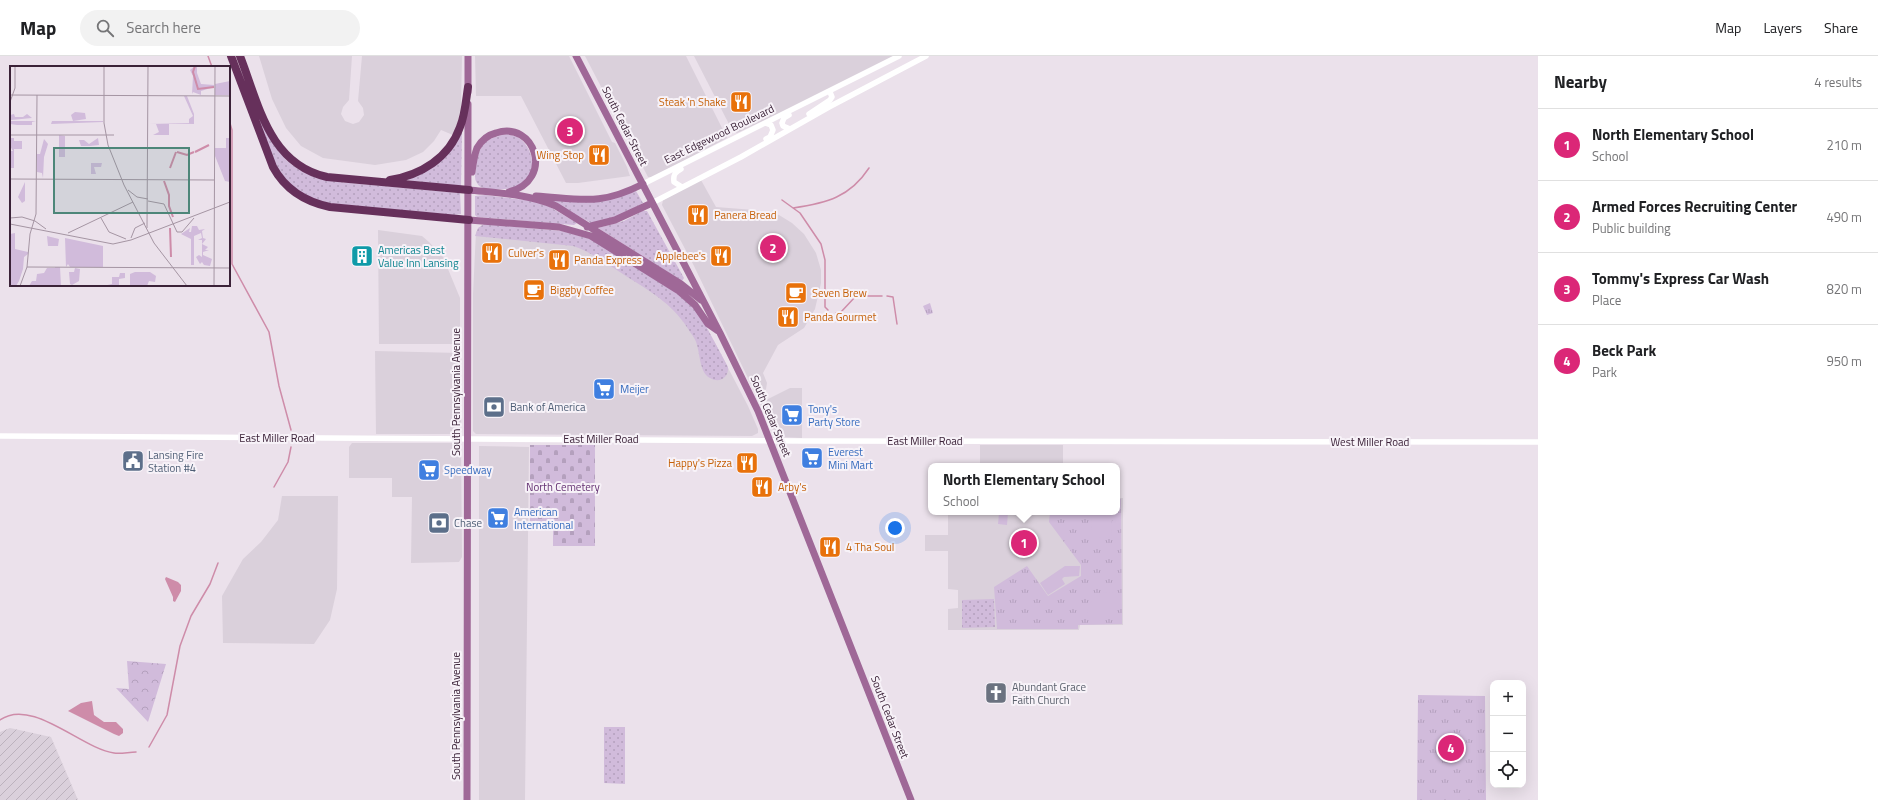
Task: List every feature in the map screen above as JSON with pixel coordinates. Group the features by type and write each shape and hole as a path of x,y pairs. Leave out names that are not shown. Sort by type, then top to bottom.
{"highway":[{"path":"229,56 273,166 287,186 302,197 330,207 469,220"},
{"path":"241,56 272,136 278,147 292,162 312,173 321,176 469,190"},
{"path":"379,182 401,178 420,172 441,157 449,147 460,127 468,88"}],"main road":[{"name":"South Pennsylvania Avenue","path":"467,800 467,439 469,220 468,56"},
{"name":"South Cedar Street","path":"576,56 720,333 770,441 910,800"},
{"path":"504,194 519,190 525,185 533,174 536,163 535,153 528,142 520,135 508,131 492,134 479,145 475,155 469,190 504,194 516,195 553,205 681,284 704,302"},
{"name":"East Edgewood Boulevard","path":"516,195 597,200 620,195 643,184"},
{"path":"469,220 559,227 589,227 615,220 652,203"},
{"path":"559,227 577,231 596,238 672,285 687,298 708,324 720,333"}],"street":[{"name":"East Edgewood Boulevard","path":"643,184 822,96 899,56"},
{"path":"892,73 896,68 919,56"},
{"path":"652,203 926,56"},
{"path":"800,123 806,116 830,100 832,97 830,92"},
{"path":"790,129 783,126 782,123 784,118 816,102 822,96"},
{"path":"726,164 733,157 770,137 773,127 765,123"},
{"path":"682,187 674,182 677,171 710,154 719,146"},
{"name":"East Miller Road","path":"0,436 1202,442"},
{"name":"West Miller Road","path":"1202,442 1538,442"}],"shaded area":[{"path":"259,56 352,56 349,100 343,107 341,114 345,121 353,124 359,122 364,115 363,108 358,101 362,56 462,56 461,106 457,126 453,135 441,130 434,141 423,152 406,160 375,165 323,158 301,146 286,128 272,99"},
{"path":"475,56 569,56 612,142 615,143 630,176 578,183 566,183 521,96 476,96"},
{"path":"585,56 686,56 727,138 653,177 648,177"},
{"path":"694,56 894,56 821,94 737,133 732,130"},
{"path":"701,180 716,207 754,210 779,215 792,223 804,234 816,253 821,270 821,283 815,309 804,328 778,345 763,373 767,383 766,389 762,395 764,401 790,388 802,388 802,438 779,437 775,434 694,266 662,205 663,200"},
{"path":"482,225 562,231 593,240 714,341 748,406 758,429 758,433 752,436 476,434 473,431 473,294 476,232"},
{"path":"378,230 422,236 443,257 460,298 460,344 379,344"},
{"path":"375,351 460,353 461,426 459,432 452,434 376,434"},
{"path":"352,443 456,443 461,445 462,557 459,562 411,563 412,497 392,497 392,478 349,478 349,447"},
{"path":"980,445 1063,445 1063,463 980,463"},
{"path":"479,446 529,447 525,800 479,800"},
{"path":"282,496 338,496 337,589 330,620 314,644 223,643 222,596 243,559 261,542 278,520"},
{"path":"1120,498 1123,498 1123,625 1080,625 1079,630 948,630 948,609 958,608 958,590 948,589 948,551 925,551 925,535 948,535 948,515 1120,515"},
{"path":"166,577 178,582 181,585 181,591 175,602 173,601 173,597 165,579"},
{"path":"92,701 94,715 104,722 116,722 123,729 123,733 119,736 114,734 68,711 81,703"},
{"path":"10,728 51,737 78,800 0,800 0,732"}],"green space":[{"path":"246,84 251,92 270,138 277,150 295,167 307,174 339,182 460,193 461,214 454,215 334,204 320,201 303,194 289,183 276,166"},
{"path":"462,131 461,186 405,180 417,176"},
{"path":"507,134 519,138 528,148 532,160 531,172 523,183 516,187 509,189 482,188 478,185 475,176 477,160 481,148 488,140"},
{"path":"636,191 643,203 621,215 591,223 551,201 551,199 588,202"},
{"path":"485,195 533,201 550,207 577,223 574,225 477,217 475,215 475,196"},
{"path":"642,211 647,211 684,278 682,281 598,228 624,221"},
{"path":"484,224 562,231 593,240 670,288 692,306 706,326 728,367 727,374 720,380 714,380 707,376 702,368 695,340 678,315 655,295 602,260 573,246 475,236 478,228"},
{"path":"930,303 933,313 927,315 923,306"},
{"name":"North Cemetery","path":"530,445 595,445 595,546 553,546 553,530 530,529"},
{"path":"1121,499 1122,624 1078,625 1078,629 997,629 994,587 1027,566 1048,596 1081,576 1081,565 1049,522 1050,515 1120,515"},
{"path":"999,515 1008,515 1007,525 998,524"},
{"path":"1110,515 1112,518 1111,538 1098,537 1092,531 1091,516"},
{"path":"1065,566 1080,566 1079,576 1064,577 1062,579 1065,584 1048,595 1040,583"},
{"path":"1105,592 1113,593 1113,616 1110,618 1087,618 1089,605 1091,602 1097,596"},
{"path":"994,599 995,627 962,628 962,600"},
{"path":"127,661 166,664 148,722 116,688 129,689"},
{"path":"1418,695 1485,696 1486,800 1417,800"},
{"path":"604,727 625,727 625,784 604,783"}],"waterway":[{"path":"208,56 212,66"},
{"path":"230,123 232,130 232,264 269,332 279,386 291,430"},
{"path":"793,208 817,204 837,197 854,186 869,168"},
{"path":"782,200 800,213 821,244 825,260 825,307 828,310"},
{"path":"836,313 840,313 856,296 882,296"},
{"path":"887,296 893,297 897,324"},
{"path":"274,487 288,462 291,447"},
{"path":"149,747 167,715 180,646 191,616 210,584 218,563"},
{"path":"0,720 13,715 27,715 42,719 101,749 114,753 136,752"}],"place":[{"name":"Steak 'n Shake","path":"741,102"},
{"name":"Tommy's Express Car Wash","path":"570,131"},
{"name":"Wing Stop","path":"599,155"},
{"name":"Panera Bread","path":"698,215"},
{"name":"Armed Forces Recruiting Center","path":"773,248"},
{"name":"Culver's","path":"492,253"},
{"name":"Americas Best Value Inn Lansing","path":"362,256"},
{"name":"Applebee's","path":"721,256"},
{"name":"Panda Express","path":"559,260"},
{"name":"Biggby Coffee","path":"534,290"},
{"name":"Seven Brew","path":"796,293"},
{"name":"Panda Gourmet","path":"788,317"},
{"name":"Meijer","path":"604,389"},
{"name":"Bank of America","path":"494,407"},
{"name":"Tony's Party Store","path":"792,415"},
{"name":"Everest Mini Mart","path":"812,458"},
{"name":"Lansing Fire Station #4","path":"133,461"},
{"name":"Happy's Pizza","path":"747,463"},
{"name":"Speedway","path":"429,470"},
{"name":"Arby's","path":"762,487"},
{"name":"American International","path":"498,518"},
{"name":"Chase","path":"439,523"},
{"name":"North Elementary School","path":"1024,543"},
{"name":"4 Tha Soul","path":"830,547"},
{"name":"Abundant Grace Faith Church","path":"996,693"},
{"name":"Beck Park","path":"1451,748"}]}
